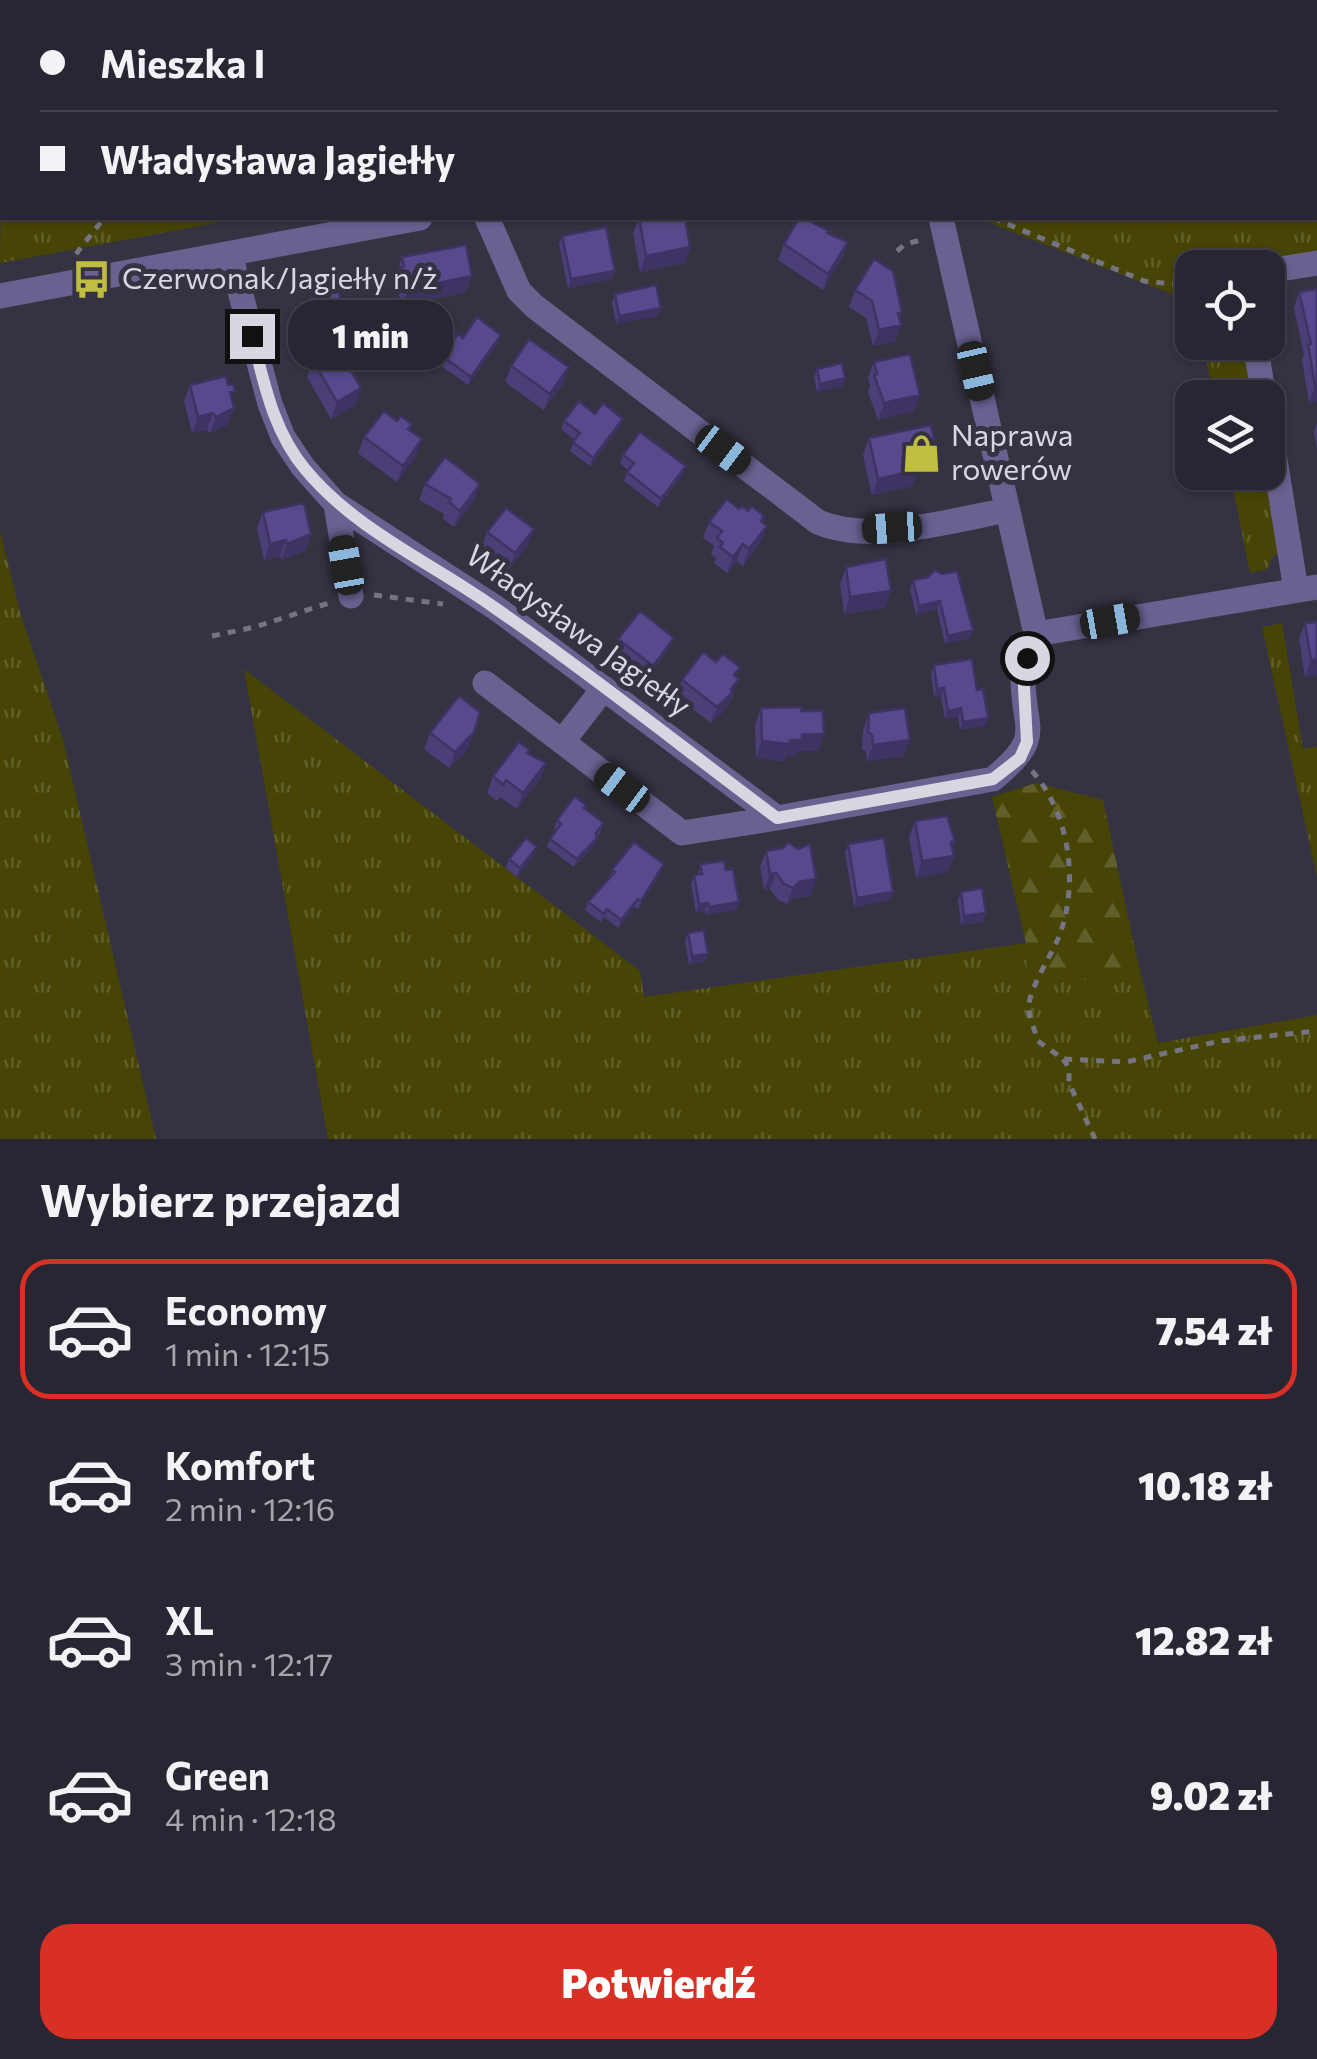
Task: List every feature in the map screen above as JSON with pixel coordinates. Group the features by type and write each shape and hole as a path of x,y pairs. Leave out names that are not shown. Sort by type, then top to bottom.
{"street":[{"path":"0,296 409,220"},
{"path":"488,220 519,291 534,306 818,522 834,529 856,531 927,526 1008,510"},
{"path":"484,683 682,833 993,779 1020,758 1027,742 1028,725 1023,669 1036,634 941,220"},
{"name":"Władysława Jagiełły","path":"230,254 270,404 283,438 302,467 336,504 496,608 777,818"},
{"path":"1285,269 1317,263"},
{"path":"1036,634 1307,588 1285,490"},
{"path":"336,504 351,596"},
{"path":"562,742 604,688"}],"path":[{"path":"76,254 102,220"},
{"path":"998,220 1144,280 1175,284"},
{"path":"1020,758 1055,802 1068,860 1068,900 1060,933 1028,1005 1038,1041 1063,1058 1069,1068 1069,1083 1095,1139"},
{"path":"1063,1058 1126,1062 1220,1041 1317,1031"}],"green space":[{"path":"1,220 232,220 0,263"},
{"path":"982,220 1317,220 1317,251 1285,256 1285,250 1175,250 1175,297"},
{"path":"1206,360 1250,360 1252,380 1211,380"},
{"path":"1233,490 1270,490 1279,554 1273,556 1267,569 1250,573"},
{"path":"0,531 20,612 63,740 156,1139 0,1139"},
{"path":"1282,623 1303,749 1317,747 1317,877 1262,627"},
{"path":"244,669 640,971 644,997 1026,943 1027,973 1116,974 1137,958 1158,1043 1317,1015 1317,1139 328,1139"},
{"path":"1036,783 1103,800 1137,958 1116,974 1043,983 1027,973 1026,943 992,797"}],"building":[{"path":"639,220 685,220 690,247 646,256"},
{"path":"798,220 807,220 848,242 828,274 784,244"},
{"path":"606,227 615,271 571,279 562,236"},
{"path":"466,245 472,276 408,289 400,267 404,266 402,257"},
{"path":"874,259 893,271 901,325 879,330 872,301 855,290"},
{"path":"656,285 661,308 619,316 615,294"},
{"path":"338,289 345,317 318,324 311,296"},
{"path":"1317,289 1315,386 1311,344 1299,292"},
{"path":"477,317 501,335 471,377 442,356 458,334 463,338"},
{"path":"529,339 569,367 550,394 511,366"},
{"path":"337,347 361,388 337,402 313,361"},
{"path":"910,354 920,395 884,403 874,375 874,362"},
{"path":"842,363 845,378 820,384 817,369"},
{"path":"226,376 235,391 230,392 234,408 216,417 213,413 198,417 190,385"},
{"path":"579,401 595,414 603,403 623,419 593,458 573,442 580,433 564,421"},
{"path":"384,411 397,421 401,416 412,424 408,429 422,439 403,466 364,437"},
{"path":"931,425 934,439 912,444 918,470 878,479 869,438"},
{"path":"640,432 686,466 661,499 627,472 634,463 623,455"},
{"path":"445,457 480,484 460,511 449,502 451,499 425,484"},
{"path":"727,499 739,509 742,506 748,511 752,506 764,516 761,521 767,526 749,549 743,544 733,557 720,547 723,543 717,538 722,531 709,522"},
{"path":"304,503 311,534 287,544 286,540 270,544 263,512"},
{"path":"506,508 534,529 515,553 487,532"},
{"path":"886,559 891,591 850,597 846,567"},
{"path":"935,570 942,574 957,571 973,630 948,636 940,601 919,606 913,580 928,577"},
{"path":"640,611 674,638 653,666 618,639"},
{"path":"1317,622 1317,659 1311,660 1305,623"},
{"path":"703,652 716,662 723,654 740,667 734,675 739,679 732,693 717,707 682,680"},
{"path":"972,659 977,690 983,689 988,718 963,722 961,708 948,711 944,688 937,689 934,665"},
{"path":"459,696 480,712 474,732 455,752 430,733"},
{"path":"801,707 801,711 823,711 824,734 802,735 802,740 790,740 790,744 762,741 761,708"},
{"path":"905,708 910,740 873,745 868,732 869,713"},
{"path":"519,742 529,750 527,753 546,763 523,793 493,776"},
{"path":"575,796 604,823 596,833 597,838 577,859 550,839 561,824 557,820"},
{"path":"947,816 955,841 951,842 954,856 922,861 915,821"},
{"path":"526,838 537,847 520,868 509,859"},
{"path":"884,838 893,892 857,898 848,844"},
{"path":"634,842 664,864 641,901 638,899 621,920 588,902 615,872 612,870"},
{"path":"788,842 798,849 810,844 816,879 799,882 793,888 776,873 770,874 766,851 783,848"},
{"path":"724,861 726,870 733,869 739,902 709,907 708,903 699,904 694,875 702,874 700,864"},
{"path":"982,888 986,913 964,916 961,892"},
{"path":"704,930 708,954 692,956 688,933"}],"place":[{"name":"Czerwonak/Jagiełły n/ż","path":"92,279"},
{"name":"Naprawa rowerów","path":"921,453"}],"route":[{"path":"252,336 283,438 302,467 336,504 496,608 777,818 993,779 1020,758 1027,742 1023,669 1027,658"}]}
